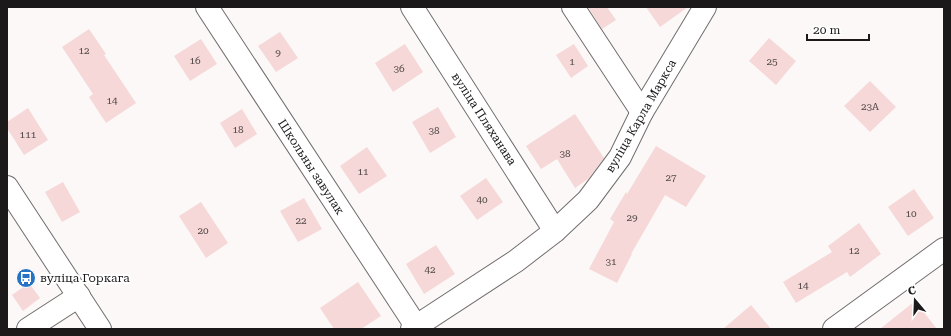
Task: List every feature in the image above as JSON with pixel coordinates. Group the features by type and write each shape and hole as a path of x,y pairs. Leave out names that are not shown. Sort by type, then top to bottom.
{"street":[{"name":"Школьны завулак","path":"207,7 414,328"},
{"name":"вуліца Пляханава","path":"412,7 555,231"},
{"path":"573,7 642,112"},
{"name":"вуліца Карла Маркса","path":"414,328 516,261 555,231 588,200 620,157 642,112 705,7"},
{"path":"7,187 100,329"},
{"path":"834,329 944,249"},
{"path":"28,329 78,296"}],"building":[{"path":"588,7 607,7 616,20 602,29"},
{"path":"646,7 688,7 660,27"},
{"path":"89,29 106,54 104,55 136,103 106,123 89,97 93,94 62,47"},
{"path":"280,32 298,58 276,72 258,46"},
{"path":"769,38 796,61 776,85 749,61"},
{"path":"201,39 217,64 190,81 174,56"},
{"path":"405,44 423,72 393,92 375,63"},
{"path":"574,44 588,66 571,78 556,55"},
{"path":"870,81 896,107 870,132 844,106"},
{"path":"438,107 456,137 430,153 412,122"},
{"path":"28,108 48,140 24,155 7,128 7,122"},
{"path":"242,109 257,134 235,148 220,123"},
{"path":"575,114 604,158 588,179 575,188 557,159 541,169 526,146"},
{"path":"656,146 706,176 686,207 665,195 631,254 617,283 589,269 614,222 610,219"},
{"path":"367,147 387,176 359,194 340,166"},
{"path":"486,178 503,202 477,220 460,196"},
{"path":"63,182 80,212 62,222 45,192"},
{"path":"914,189 934,218 908,236 888,207"},
{"path":"304,198 322,229 298,242 280,211"},
{"path":"201,202 228,243 206,258 179,216"},
{"path":"859,223 881,254 850,277 847,272 796,303 783,282 832,252 828,246"},
{"path":"436,245 455,274 424,294 406,264"},
{"path":"358,282 381,316 361,329 334,329 320,308"},
{"path":"29,283 40,298 23,311 12,295"},
{"path":"915,301 937,329 880,329"},
{"path":"751,305 771,329 723,329"}],"place":[{"name":"вуліца Горкага","path":"26,278"}]}
